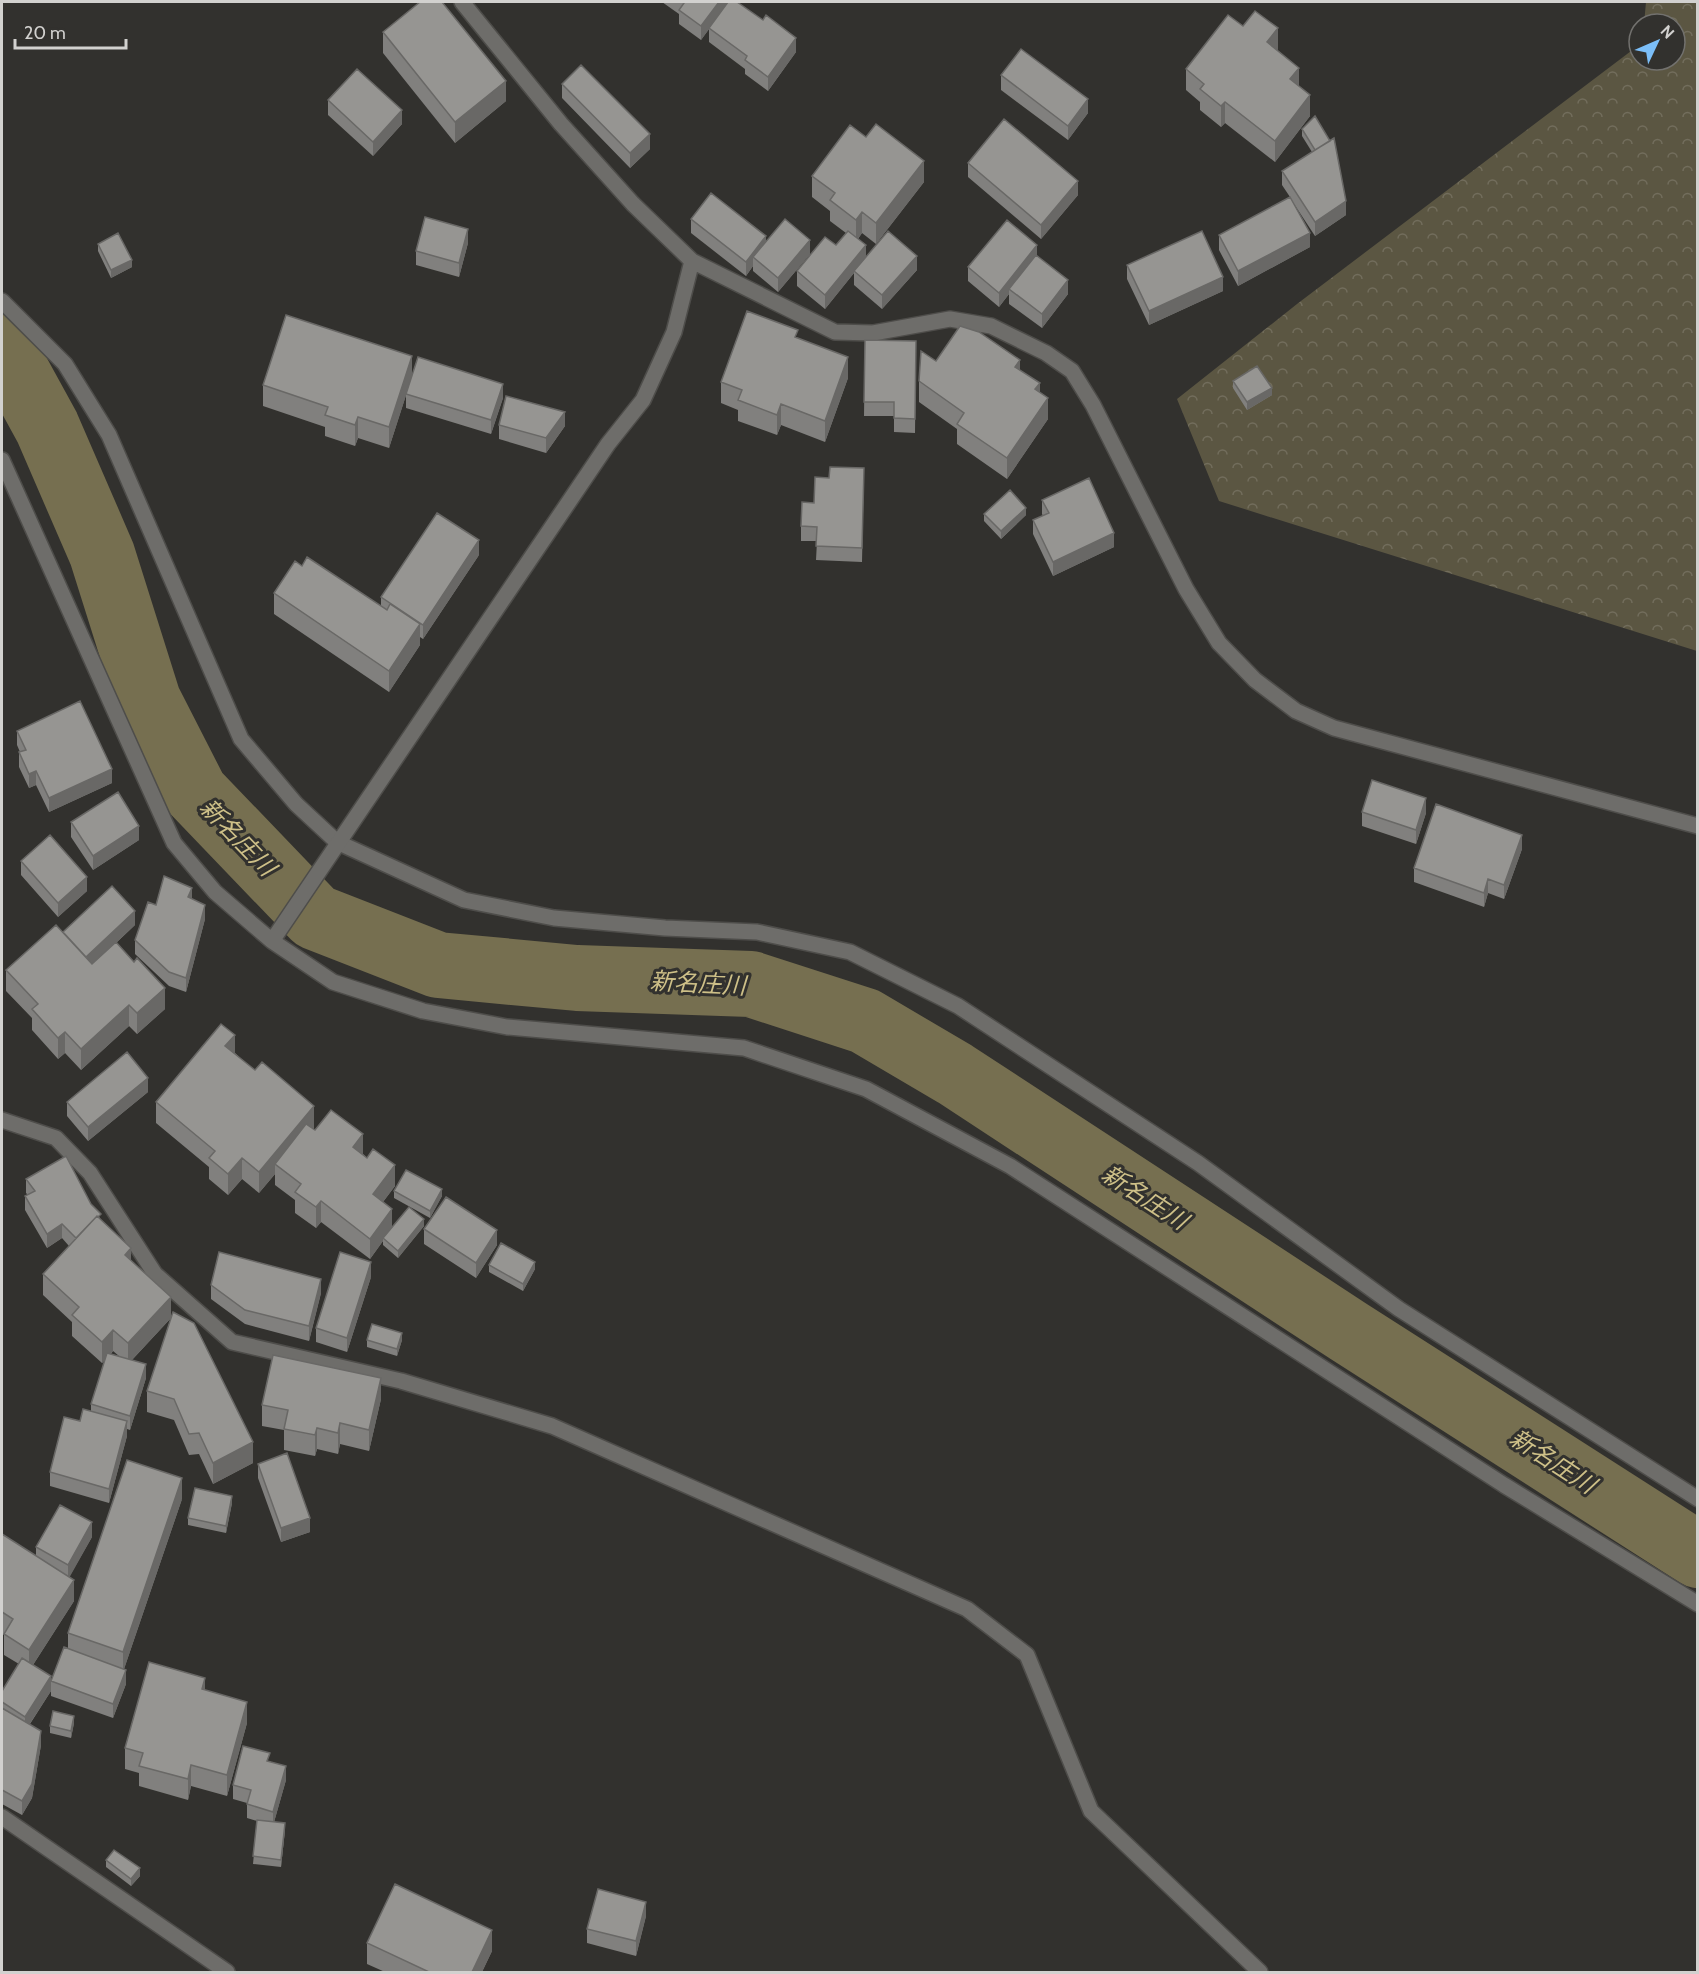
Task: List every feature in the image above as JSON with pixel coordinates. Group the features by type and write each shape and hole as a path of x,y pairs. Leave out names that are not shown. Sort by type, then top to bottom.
{"street":[{"path":"462,2 569,132 633,204 692,261 835,332 873,333 950,319 991,326 1046,353 1072,371 1093,405 1186,590 1219,643 1255,680 1296,711 1334,728 1698,826"},
{"path":"275,936 608,444 643,400 674,332 692,261"},
{"path":"2,301 65,363 109,435 241,738 296,804 336,844 464,900 555,918 665,928 757,932 850,952 958,1006 1198,1163 1399,1309 1698,1499"},
{"path":"2,460 174,843 215,892 333,982 423,1011 507,1027 744,1048 866,1089 1010,1166 1504,1485 1698,1604"},
{"path":"2,1120 56,1138 90,1173 155,1274 232,1342 401,1381 552,1426 967,1609 1027,1655 1091,1811 1260,1972"},
{"path":"2,1818 227,1972"}],"green space":[{"path":"1646,2 1697,2 1697,651 1219,501 1177,399 1297,304 1627,54 1627,72 1687,72 1687,12 1645,12"}],"building":[{"path":"420,2 442,2 506,81 455,122 383,32"},
{"path":"682,2 719,2 701,26 679,10 684,3"},
{"path":"728,2 737,2 763,20 766,15 796,38 768,77 745,60 747,56 709,28"},
{"path":"1255,11 1278,28 1267,42 1299,68 1290,79 1310,95 1275,141 1225,102 1221,106 1200,89 1204,84 1186,69 1228,15 1243,26"},
{"path":"1021,49 1088,99 1068,126 1001,75"},
{"path":"581,65 650,134 630,153 562,84"},
{"path":"357,69 402,110 373,142 328,100"},
{"path":"1315,116 1330,141 1315,150 1302,129"},
{"path":"1004,119 1078,181 1041,225 968,163"},
{"path":"876,124 924,161 876,223 862,212 856,220 830,200 835,193 812,176 850,125 866,137"},
{"path":"1334,138 1346,201 1315,222 1282,171"},
{"path":"711,193 766,236 746,262 691,219"},
{"path":"1290,197 1310,233 1238,271 1219,235"},
{"path":"425,217 468,229 459,263 416,251"},
{"path":"785,219 810,240 778,278 753,257"},
{"path":"1007,220 1037,245 999,293 968,267"},
{"path":"848,231 866,245 825,295 797,271 825,237 836,245"},
{"path":"888,231 917,256 882,295 854,271"},
{"path":"1202,231 1223,277 1149,311 1127,265"},
{"path":"118,233 132,260 111,270 98,244"},
{"path":"1036,255 1068,280 1042,314 1009,289"},
{"path":"747,311 798,330 795,337 848,357 825,421 781,404 777,415 738,400 742,390 721,382"},
{"path":"286,315 412,356 389,427 358,417 355,425 325,415 328,407 263,385"},
{"path":"960,326 979,332 1020,360 1015,367 1040,383 1035,389 1048,398 1007,458 957,424 964,413 919,381 921,351 936,361"},
{"path":"865,340 916,341 915,419 894,418 894,402 864,402"},
{"path":"418,357 503,384 491,420 406,394"},
{"path":"1257,366 1272,388 1247,402 1233,381"},
{"path":"506,396 565,412 546,438 499,425"},
{"path":"830,467 864,468 862,548 816,546 817,527 801,526 802,502 814,503 815,477 829,478"},
{"path":"1089,478 1114,533 1053,562 1033,520 1049,513 1042,500"},
{"path":"1010,490 1026,508 1001,531 984,514"},
{"path":"437,513 479,540 423,625 381,597"},
{"path":"307,557 387,610 390,604 420,624 389,671 274,593 295,561 302,566"},
{"path":"80,701 112,769 49,798 36,771 29,774 19,752 26,750 17,731"},
{"path":"1372,780 1426,798 1416,830 1362,812"},
{"path":"118,792 139,826 93,856 71,822"},
{"path":"1436,804 1522,835 1504,885 1488,879 1484,893 1414,868"},
{"path":"50,835 87,877 58,903 21,861"},
{"path":"164,876 192,888 188,897 205,905 186,978 169,972 135,940 148,902 156,905"},
{"path":"112,886 135,911 86,957 63,932"},
{"path":"56,925 92,964 116,942 134,962 137,958 165,988 137,1013 129,1005 81,1049 65,1032 58,1038 32,1009 38,1004 6,970"},
{"path":"221,1024 235,1035 225,1046 255,1070 262,1062 314,1106 259,1172 242,1158 228,1174 209,1158 215,1151 156,1102"},
{"path":"127,1052 148,1078 88,1127 67,1102"},
{"path":"331,1110 363,1134 353,1147 367,1158 373,1149 395,1165 373,1194 392,1209 370,1239 321,1201 316,1207 295,1192 301,1184 275,1164 306,1124 315,1130"},
{"path":"66,1156 91,1204 101,1214 76,1238 62,1224 47,1234 25,1196 35,1191 26,1179"},
{"path":"406,1170 442,1189 430,1211 394,1191"},
{"path":"446,1197 497,1230 476,1263 424,1229"},
{"path":"409,1207 424,1219 398,1251 383,1238"},
{"path":"97,1216 131,1248 125,1255 171,1297 128,1343 113,1330 102,1342 72,1315 79,1307 43,1274"},
{"path":"501,1243 535,1262 523,1284 489,1265"},
{"path":"219,1252 321,1279 309,1326 245,1310 211,1285"},
{"path":"340,1252 371,1262 347,1338 316,1328"},
{"path":"173,1312 194,1323 253,1442 213,1463 199,1433 189,1434 174,1399 147,1391"},
{"path":"372,1324 402,1333 397,1349 367,1340"},
{"path":"107,1353 146,1364 130,1416 91,1404"},
{"path":"273,1355 381,1378 369,1430 340,1423 338,1433 317,1428 315,1435 284,1429 288,1410 262,1405"},
{"path":"83,1409 127,1421 109,1489 50,1472 64,1417 80,1421"},
{"path":"287,1453 310,1518 281,1528 258,1464"},
{"path":"127,1460 182,1478 123,1652 68,1633"},
{"path":"195,1488 232,1496 226,1526 188,1518"},
{"path":"60,1505 92,1522 68,1565 36,1547"},
{"path":"2,1534 74,1580 29,1650 4,1634 13,1619 2,1612"},
{"path":"64,1647 126,1670 113,1704 51,1681"},
{"path":"22,1658 51,1676 25,1717 2,1702 2,1691"},
{"path":"149,1662 205,1678 202,1689 247,1702 227,1775 191,1765 188,1779 139,1766 143,1753 125,1748"},
{"path":"2,1708 41,1731 32,1784 22,1801 2,1790"},
{"path":"53,1711 74,1716 71,1731 50,1726"},
{"path":"243,1746 270,1753 267,1761 286,1766 273,1812 247,1804 251,1790 233,1785"},
{"path":"257,1820 285,1823 281,1860 253,1856"},
{"path":"114,1850 140,1868 131,1879 106,1860"},
{"path":"395,1884 492,1930 472,1972 429,1972 367,1943"},
{"path":"598,1889 646,1902 636,1941 587,1929"}],"waterway":[{"name":"新名庄川","path":"2,345 47,427 102,554 148,700 195,792 315,917 438,965 577,978 751,984 865,1021 955,1074 1348,1331 1698,1555"}]}
